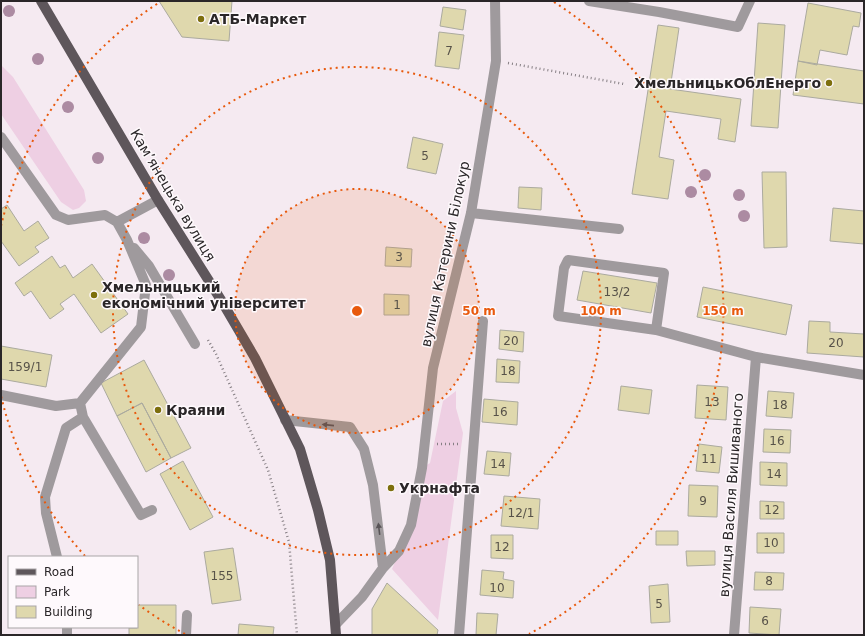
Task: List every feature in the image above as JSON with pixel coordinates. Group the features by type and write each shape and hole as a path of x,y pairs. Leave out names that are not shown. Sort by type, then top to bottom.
{"main road":[{"name":"Камʼянецька вулиця","path":"40,1 158,200 221,300 254,358 300,449 318,510 330,560 336,635"}],"street":[{"name":"вулиця Катерини Білокур","path":"336,624 362,597 383,568 399,551 411,525 425,444 433,368 471,213 496,61 495,1"},
{"path":"589,1 738,27 750,1"},
{"path":"1,137 56,215 68,220 105,215 117,222 127,240 146,285 141,327 80,403 56,406 1,395"},
{"path":"117,222 158,200"},
{"path":"471,213 619,229"},
{"path":"127,240 149,266 195,344"},
{"path":"656,330 664,273 568,260 564,268 558,316 656,330 756,357 864,375"},
{"path":"459,635 483,321"},
{"name":"вулиця Василя Вишиваного","path":"734,635 756,357"},
{"path":"80,403 83,417 141,515 152,510"},
{"path":"57,556 46,513 45,497 66,428 83,417"},
{"path":"285,420 350,427 364,449 373,485 383,568"},
{"path":"186,635 187,615"}],"path":[{"path":"496,61 624,84"},
{"path":"204,334 216,354 268,470 289,542 297,635"},
{"path":"425,444 474,446"}],"green space":[{"path":"1,65 13,77 84,190 86,201 79,208 73,210 61,202 1,114"},
{"path":"456,391 456,408 463,433 438,620 392,569 411,525 422,468 430,463 443,401"}],"building":[{"name":"АТБ-Маркет","path":"159,1 232,1 229,41 182,37"},
{"path":"808,3 861,13 859,27 853,26 847,55 820,50 817,65 798,61"},
{"path":"443,7 466,10 463,30 440,26"},
{"path":"758,23 785,25 778,128 751,126"},
{"path":"658,25 679,28 670,89 741,99 735,142 718,139 721,119 666,111 659,157 674,160 668,199 632,194"},
{"path":"439,32 464,35 459,69 435,66"},
{"name":"ХмельницькОблЕнерго","path":"798,61 864,71 864,104 793,95"},
{"path":"413,137 443,144 436,174 407,168"},
{"path":"762,172 786,172 787,247 764,248"},
{"path":"519,187 542,188 541,210 518,208"},
{"path":"7,205 24,231 38,221 49,238 35,247 39,252 19,266 1,241 1,209"},
{"path":"833,208 864,211 864,244 830,241"},
{"path":"386,247 412,249 411,267 385,266"},
{"name":"Хмельницький економічний університет","path":"52,256 60,268 65,265 73,278 92,264 128,314 101,333 74,294 60,304 64,309 50,319 31,291 24,296 15,283"},
{"path":"583,271 657,283 651,313 577,300"},
{"path":"703,287 792,305 786,335 697,317"},
{"path":"384,294 409,295 409,315 384,315"},
{"path":"809,321 830,322 830,332 864,334 864,357 807,353"},
{"path":"500,330 524,332 523,352 499,349"},
{"path":"1,346 52,355 46,387 1,379"},
{"path":"497,359 520,361 519,383 496,382"},
{"name":"Краяни","path":"144,360 191,448 171,458 142,403 117,416 101,383"},
{"path":"697,385 728,387 726,420 695,418"},
{"path":"621,386 652,390 649,414 618,410"},
{"path":"768,391 794,393 792,418 766,416"},
{"path":"484,399 518,402 517,425 482,422"},
{"path":"142,403 171,458 146,472 117,416"},
{"path":"764,429 791,430 790,453 763,452"},
{"path":"699,444 722,447 719,473 696,471"},
{"path":"487,451 511,453 509,476 484,474"},
{"path":"183,461 213,517 190,530 160,474"},
{"path":"760,462 787,463 787,486 760,485"},
{"path":"689,485 718,486 717,517 688,516"},
{"path":"504,496 540,499 538,529 501,526"},
{"path":"760,501 784,502 784,519 760,519"},
{"path":"656,531 678,531 678,545 656,545"},
{"path":"757,533 784,533 784,553 757,553"},
{"path":"491,535 513,535 513,559 491,558"},
{"path":"233,548 241,600 212,604 204,552"},
{"path":"686,551 715,551 715,565 687,566"},
{"path":"482,570 504,572 503,579 514,581 513,598 480,595"},
{"path":"755,572 784,573 783,590 754,590"},
{"path":"387,583 438,630 437,635 372,635 372,609"},
{"path":"668,584 670,622 651,623 649,586"},
{"path":"138,605 176,605 176,635 129,635 129,628 138,628"},
{"path":"750,607 781,609 779,635 749,633"},
{"path":"477,613 498,614 496,635 476,635"},
{"path":"239,624 274,627 273,635 238,635"}],"place":[{"name":"АТБ-Маркет","path":"201,19"},
{"name":"ХмельницькОблЕнерго","path":"829,83"},
{"name":"Хмельницький економічний університет","path":"94,295"},
{"name":"Краяни","path":"158,410"},
{"name":"Укрнафта","path":"391,488"}]}
